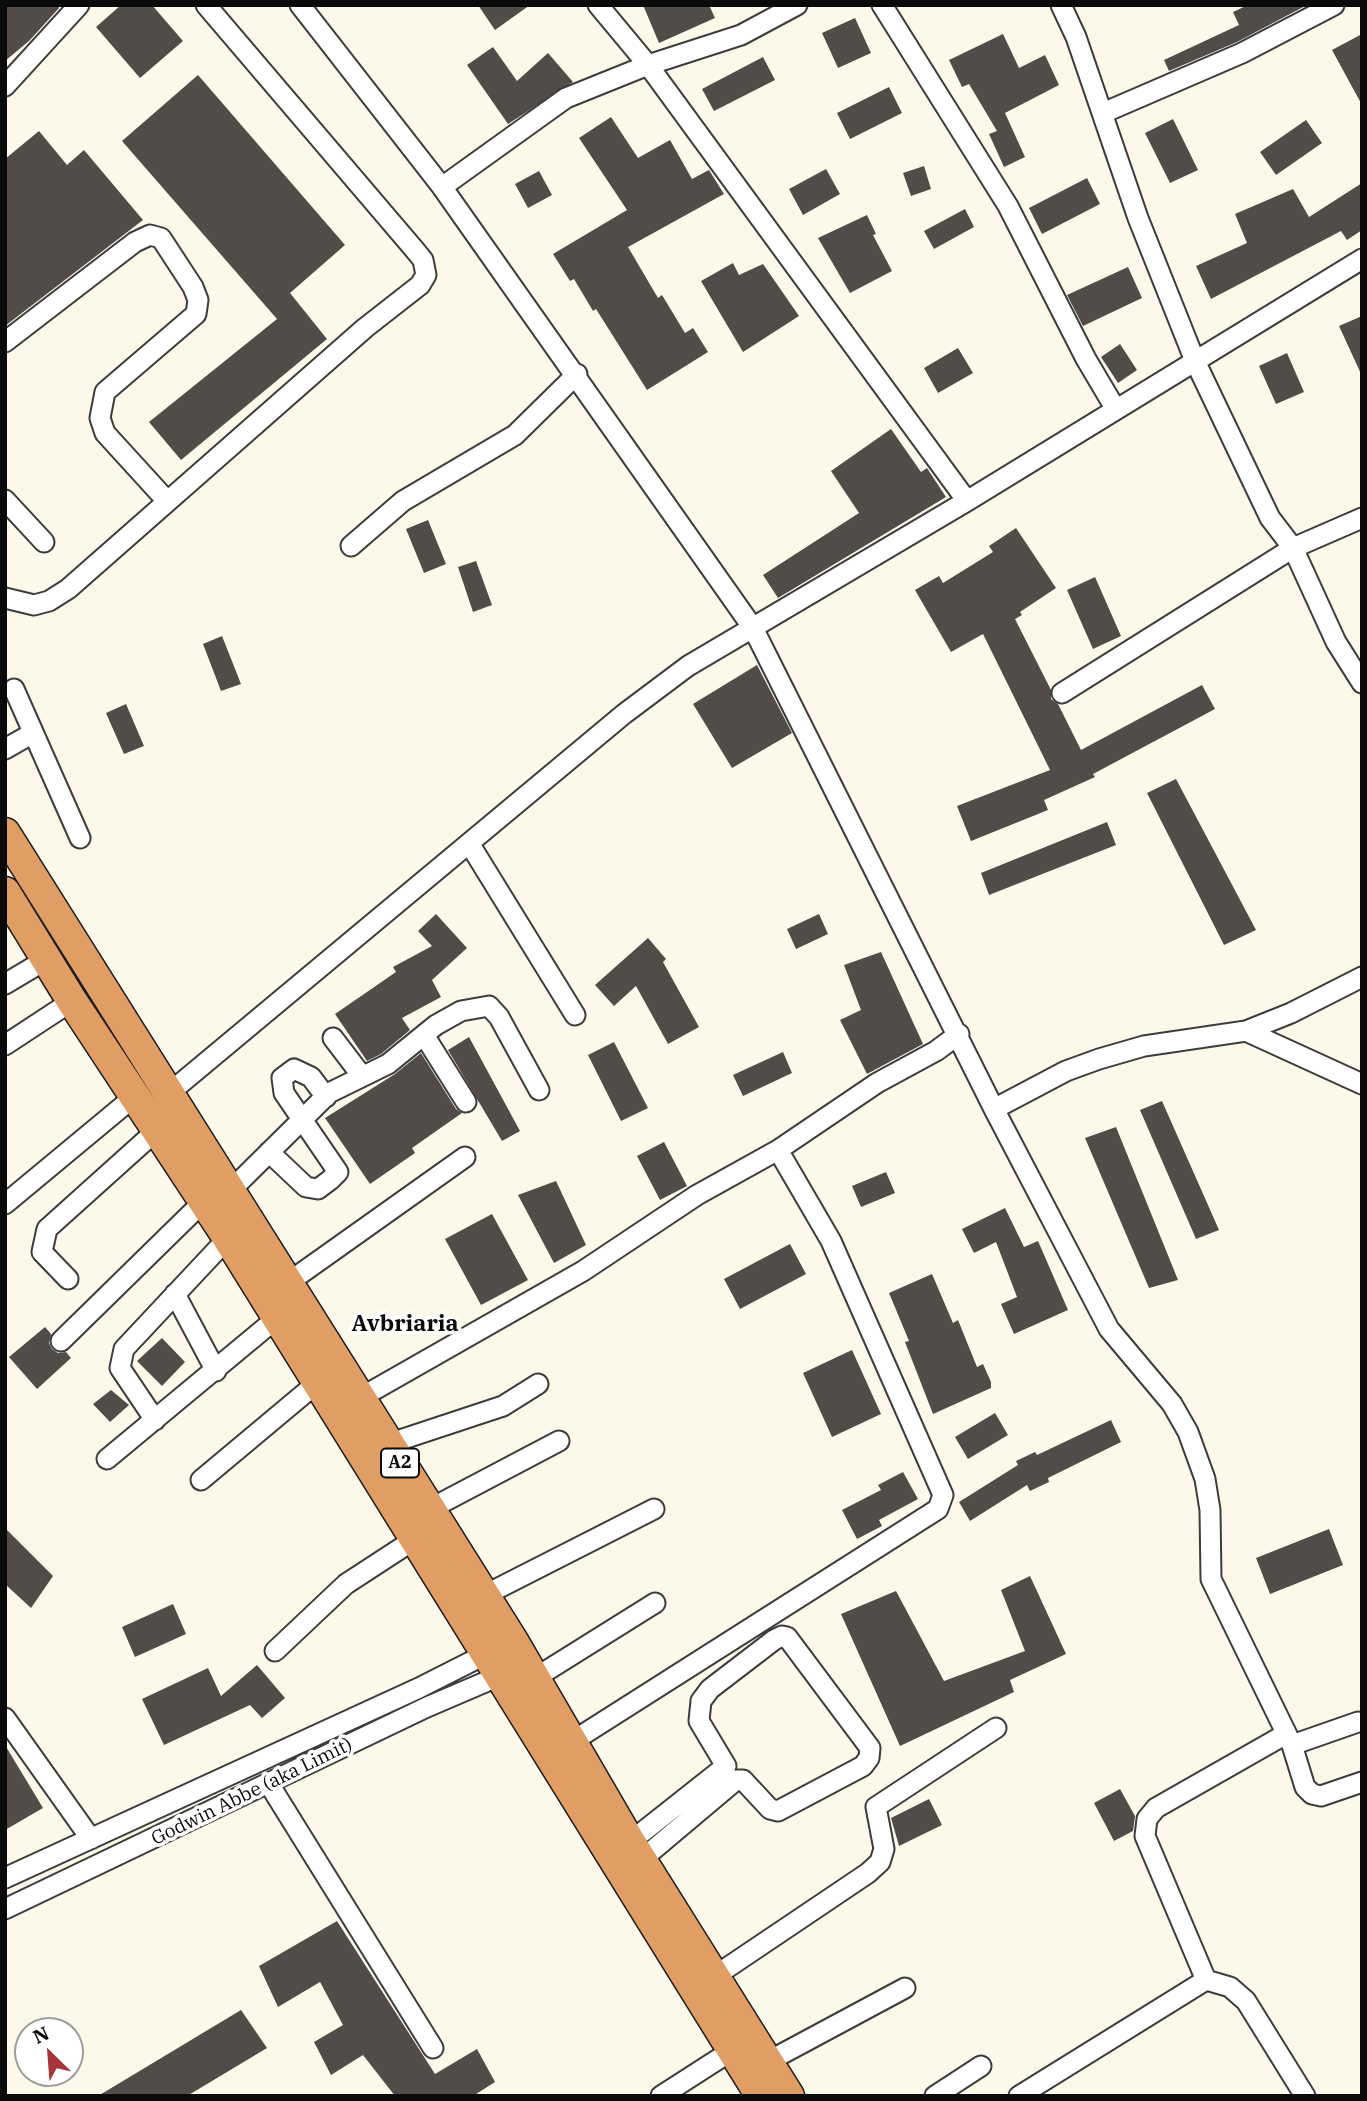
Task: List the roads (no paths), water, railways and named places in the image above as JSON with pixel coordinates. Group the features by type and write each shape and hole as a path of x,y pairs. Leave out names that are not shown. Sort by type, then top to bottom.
{"highway":[{"name":"A2","path":"5,833 525,1661 636,1851 789,2096"},
{"name":"A2","path":"5,892 72,1001 228,1238 761,2096"}],"street":[{"path":"5,86 79,5"},
{"path":"5,598 34,605 50,601 68,589 365,328 420,285 426,275 423,260 206,5"},
{"path":"300,5 442,187 577,374 753,628 959,1034 994,1109 1109,1329 1172,1404 1188,1432 1205,1479 1210,1510 1211,1579 1289,1740 1302,1779 1312,1794 1321,1796 1362,1782"},
{"path":"598,5 648,65 967,501"},
{"path":"442,187 566,98 648,65 741,35 797,5"},
{"path":"881,5 1008,206 1086,359 1115,408"},
{"path":"1061,5 1076,37 1138,218 1195,361 1270,518 1293,548 1336,642 1362,683"},
{"path":"1103,113 1242,53 1328,6"},
{"path":"5,342 135,242 150,236 161,238 193,287 198,300 196,314 105,392 100,418 105,433 167,501"},
{"path":"167,1094 624,714 688,666 967,501 1362,259"},
{"path":"351,546 403,501 515,435 577,374"},
{"path":"5,500 44,542"},
{"path":"1062,693 1293,548 1362,518"},
{"path":"14,690 80,838"},
{"path":"5,749 33,733"},
{"path":"469,843 575,1015"},
{"path":"5,985 47,959"},
{"path":"994,1109 1066,1071 1099,1059 1144,1046 1246,1031 1291,1013 1362,977"},
{"path":"5,1045 72,1001"},
{"path":"230,1191 326,1097 388,1064 424,1035 461,1011 489,1006 499,1017 539,1090"},
{"path":"1246,1031 1362,1084"},
{"path":"360,1398 583,1271 697,1195 778,1150 877,1083 936,1051 959,1034"},
{"path":"424,1035 466,1102"},
{"path":"333,1038 362,1076"},
{"path":"269,1152 306,1187 318,1189 330,1180 338,1172 332,1159 301,1120 281,1084 289,1070 294,1069 311,1077 326,1097"},
{"path":"5,1204 135,1096"},
{"path":"68,1279 42,1252 47,1229 156,1131"},
{"path":"573,1741 938,1509 943,1495 831,1241 778,1150"},
{"path":"289,1282 465,1157"},
{"path":"61,1341 203,1202"},
{"path":"155,1420 120,1368 124,1349 228,1238"},
{"path":"175,1294 216,1371"},
{"path":"107,1459 216,1371 276,1318"},
{"path":"201,1480 317,1382"},
{"path":"388,1444 503,1406 538,1384"},
{"path":"428,1510 559,1441"},
{"path":"484,1596 654,1510"},
{"path":"275,1651 346,1584 415,1539"},
{"path":"492,1665 525,1661 655,1603"},
{"path":"782,1636 788,1637 870,1748 869,1758 863,1766 778,1811 770,1808 743,1780 736,1780 636,1851 726,1766 699,1721 701,1701 710,1689 774,1640 782,1636"},
{"path":"492,1665 525,1661"},
{"name":"Godwin Abbe (aka Limit)","path":"5,1909 427,1707 492,1665"},
{"name":"Godwin Abbe (aka Limit)","path":"5,1878 419,1688 492,1665"},
{"path":"5,1718 91,1839"},
{"path":"1206,1980 1145,1836 1147,1819 1156,1808 1289,1740 1358,1722"},
{"path":"715,1976 880,1863 884,1849 876,1807 996,1728"},
{"path":"269,1784 433,2048"},
{"path":"1019,2096 1206,1980 1230,1987 1246,2001 1305,2096"},
{"path":"767,2062 905,1988"},
{"path":"661,2096 731,2051"},
{"path":"935,2096 981,2066"}],"district":[{"name":"Avbriaria","path":"405,1324"}]}
